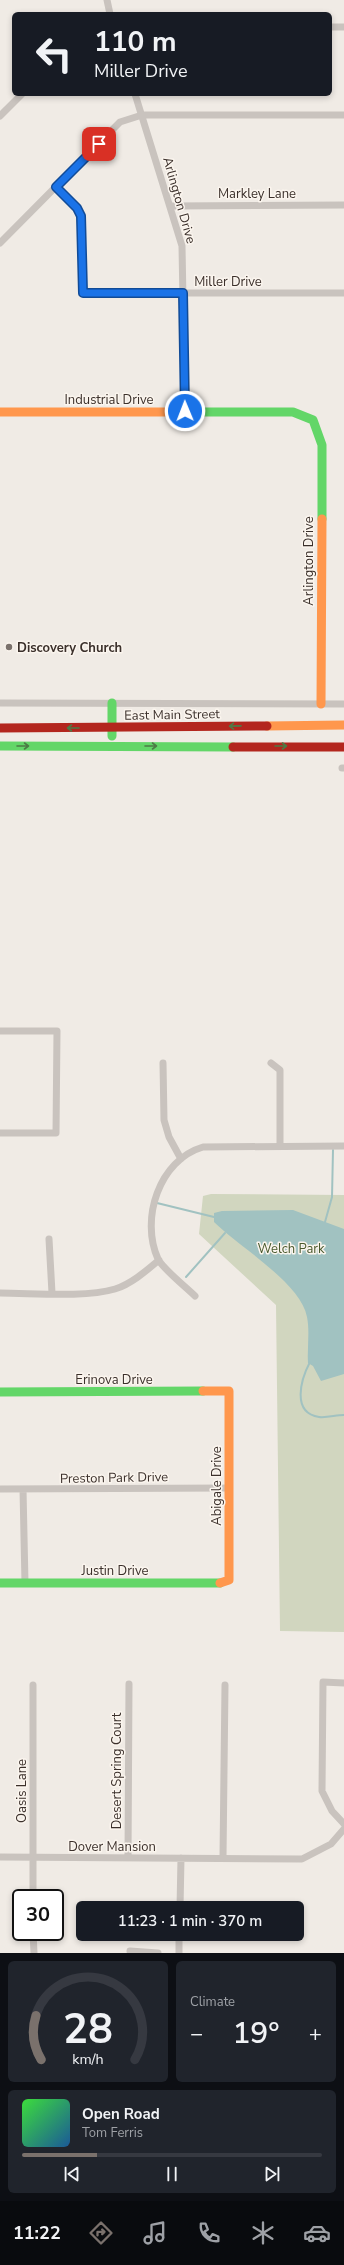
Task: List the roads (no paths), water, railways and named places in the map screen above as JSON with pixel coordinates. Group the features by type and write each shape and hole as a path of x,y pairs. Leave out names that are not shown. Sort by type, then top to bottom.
{"main road":[{"name":"Industrial Drive","path":"0,412 293,412 313,420"},
{"name":"Arlington Drive","path":"313,420 322,445 321,704"},
{"path":"112,703 112,746"},
{"name":"East Main Street","path":"0,728 344,725"},
{"path":"0,746 344,746"},
{"name":"Erinova Drive","path":"0,1392 229,1391"},
{"name":"Abigale Drive","path":"229,1391 229,1580"},
{"name":"Justin Drive","path":"0,1583 224,1583 229,1580"}],"street":[{"path":"106,0 109,12"},
{"path":"332,27 344,27"},
{"path":"0,116 20,96"},
{"name":"Arlington Drive","path":"136,96 182,246 185,411"},
{"path":"0,243 120,122 142,115 344,115"},
{"name":"Miller Drive","path":"56,187 77,208 81,216 83,293 344,293"},
{"name":"Markley Lane","path":"170,206 344,205"},
{"name":"East Main Street","path":"0,703 344,704"},
{"path":"0,1031 57,1031 57,1039 56,1133 0,1133"},
{"path":"163,1063 164,1120 169,1137 181,1159"},
{"path":"271,1063 280,1070 280,1146"},
{"path":"195,1296 159,1260 151,1234 154,1200 175,1163 191,1151 203,1147 344,1146"},
{"path":"49,1239 52,1293"},
{"path":"0,1293 85,1293 115,1289 140,1276 159,1260"},
{"name":"Preston Park Drive","path":"0,1489 229,1488"},
{"path":"23,1489 25,1583"},
{"path":"344,1682 323,1682 322,1791 332,1811 344,1824"},
{"name":"Desert Spring Court","path":"128,1858 129,1684"},
{"name":"Oasis Lane","path":"33,1685 33,1889"},
{"path":"223,1857 225,1685"},
{"name":"Dover Mansion","path":"0,1857 223,1857 302,1859 331,1844 344,1829"},
{"path":"180,1901 181,1858"},
{"path":"33,1941 34,1953"},
{"path":"179,1941 179,1953"},
{"path":"130,1951 158,1953"}],"water":[{"path":"293,1210 344,1229 344,1374 321,1381 313,1366 308,1363 308,1323 302,1304 282,1279 214,1222 214,1213 222,1211"}],"waterway":[{"path":"325,1222 332,1197 333,1150"},
{"path":"157,1203 214,1217"},
{"path":"186,1277 225,1233"},
{"path":"310,1362 304,1377 301,1394 301,1402 305,1409 310,1414 319,1417 344,1415"}],"place":[{"name":"Discovery Church","path":"9,647"}],"park label":[{"name":"Welch Park","path":"291,1248"}]}
